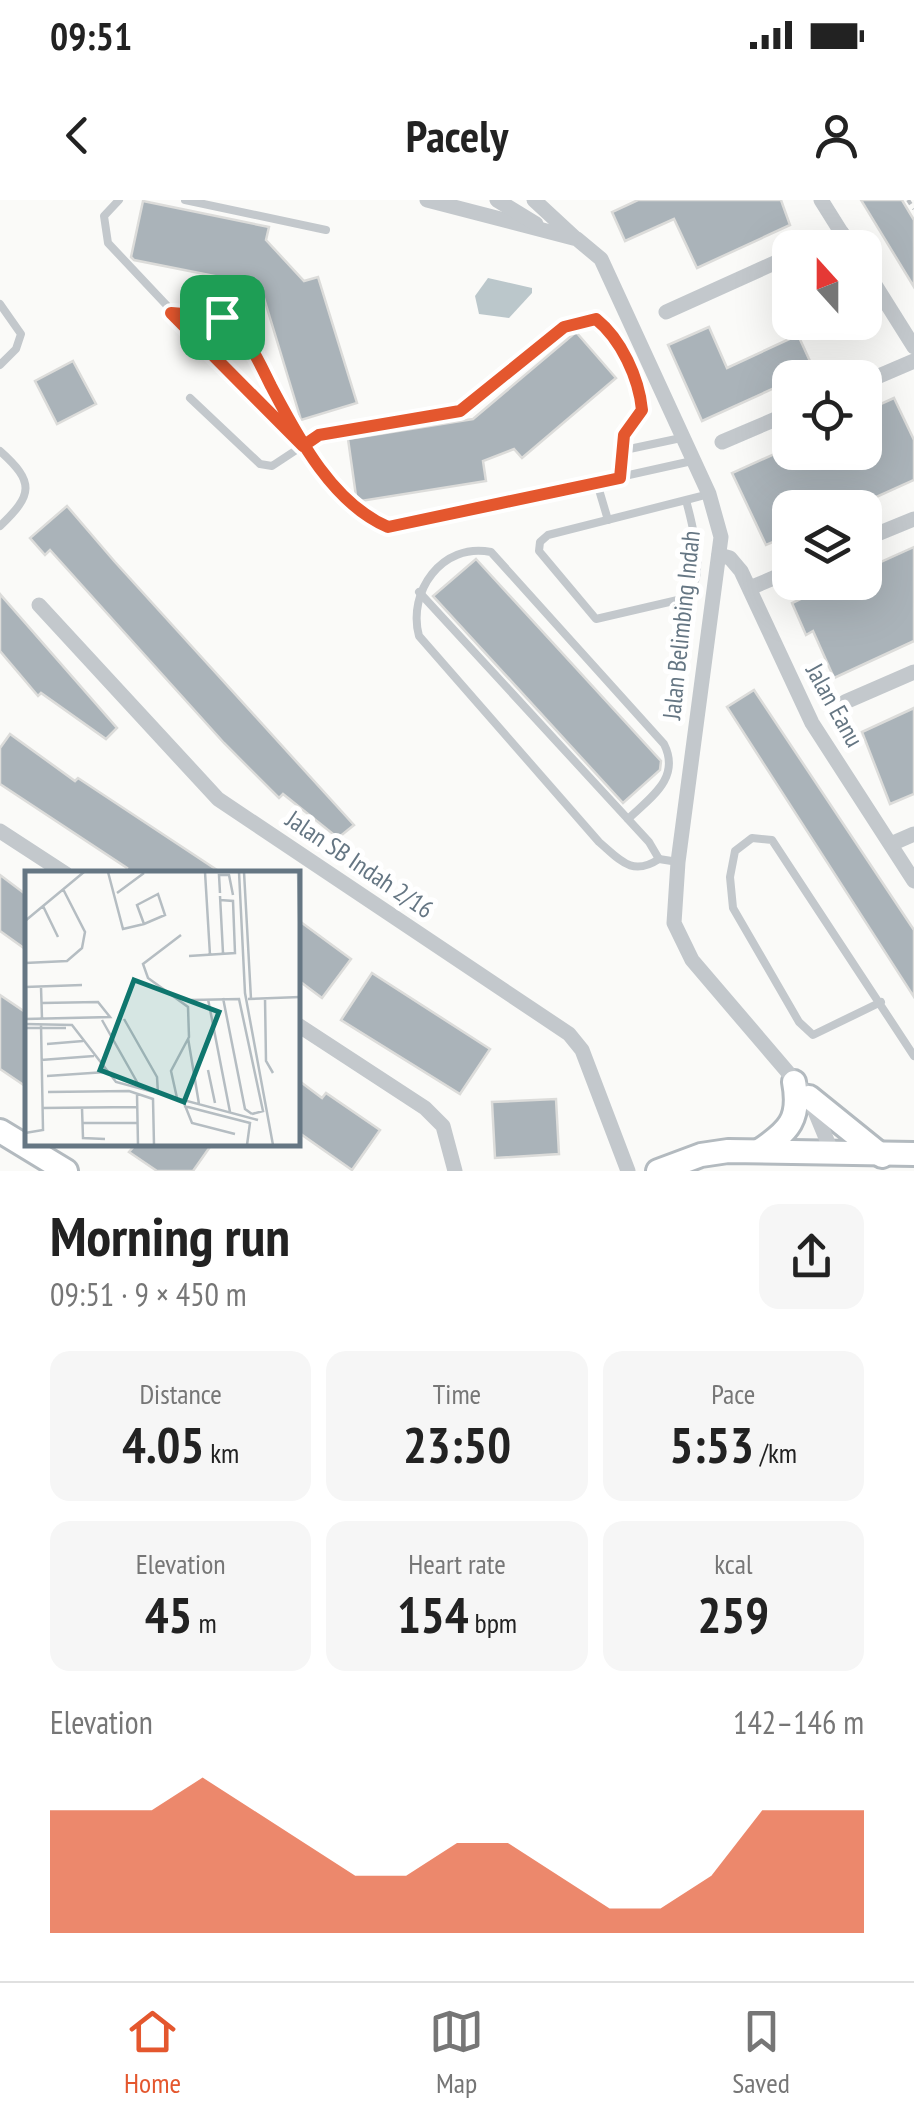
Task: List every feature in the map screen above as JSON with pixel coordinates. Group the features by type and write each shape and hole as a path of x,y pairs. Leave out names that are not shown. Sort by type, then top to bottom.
{"street":[{"path":"427,200 577,239"},
{"path":"497,200 548,232"},
{"name":"Jalan Belimbing Indah","path":"534,200 601,259 718,518 719,555 678,862 674,924 692,960 802,1090 833,1155"},
{"path":"821,200 840,230"},
{"path":"666,312 772,264"},
{"path":"882,297 914,347"},
{"path":"882,375 914,361"},
{"path":"722,442 772,421"},
{"path":"882,532 914,519"},
{"name":"Jalan Eanu","path":"719,555 730,558 750,588 812,723 914,881"},
{"path":"750,588 772,579"},
{"name":"Jalan SB Indah 2/16","path":"40,605 218,799 569,1034 582,1050 628,1171"},
{"path":"844,702 914,672"},
{"path":"0,831 61,871"},
{"path":"891,844 914,834"},
{"path":"300,1026 425,1108 443,1126 455,1171"},
{"path":"759,1150 785,1134 796,1119 802,1090 882,1156"},
{"path":"5,1140 66,1171"},
{"path":"658,1171 702,1155 759,1150 910,1160"}],"lane":[{"path":"120,200 104,216 108,243 171,313 303,446 366,518 388,527 692,461"},
{"path":"185,200 326,230"},
{"path":"0,304 15,319 21,334 16,349 0,365"},
{"path":"171,313 198,312 222,317 237,326 303,446"},
{"path":"190,398 260,464 272,466 319,435 460,411 564,327 596,319 611,330 641,398 642,410 624,435 620,478"},
{"path":"620,452 681,438"},
{"path":"0,451 20,468 28,487 22,505 0,526"},
{"path":"596,482 608,520"},
{"path":"686,500 698,548 689,596 605,620 590,615 539,551 540,542 548,535 709,494"},
{"path":"628,819 670,775 672,760 664,744 491,552 474,548 452,556 419,592 414,616 419,636 599,842 628,868 645,868 659,860 678,862"},
{"path":"419,592 628,819 659,860"},
{"path":"882,1002 813,1034 800,1022 734,908 730,878 735,851 752,838 772,840 882,1002 914,1056"}],"path":[{"path":"908,200 914,209"}],"shaded area":[{"path":"488,278 532,288 532,293 509,318 479,314 475,296"}],"building":[{"path":"638,200 781,200 790,225 772,230 697,268 674,219 625,241 612,212"},
{"path":"861,200 902,200 914,220 914,287 882,230"},
{"path":"143,201 269,227 266,240 304,281 318,277 357,403 301,420 260,285 134,260 131,257"},
{"path":"709,327 727,368 787,340 800,340 809,360 772,360 772,389 702,421 668,345"},
{"path":"576,332 616,378 522,458 514,449 483,461 486,481 361,501 356,496 348,439 473,419"},
{"path":"73,361 96,404 57,424 35,381"},
{"path":"894,398 914,440 914,480 882,494 882,490 772,490 772,542 766,545 732,473 772,455 772,470 882,470 882,403"},
{"path":"67,506 354,825 338,838 283,794 279,798 224,743 50,550 45,555 30,538"},
{"path":"914,547 914,641 834,678 813,631 806,635 792,603 882,600 882,561"},
{"path":"476,559 661,761 660,770 623,803 433,596"},
{"path":"0,594 117,728 106,739 41,693 38,696 0,651"},
{"path":"754,690 914,930 914,997 727,707"},
{"path":"914,708 914,794 890,804 862,732"},
{"path":"10,734 75,781 78,778 218,871 126,871 127,868 0,784 0,748"},
{"path":"0,875 25,894 25,949 0,931"},
{"path":"300,921 351,959 322,998 300,982"},
{"path":"372,973 490,1049 460,1094 341,1020"},
{"path":"0,995 25,1012 25,1086 0,1069"},
{"path":"300,1082 322,1098 326,1093 380,1130 352,1170 300,1133"},
{"path":"556,1099 559,1154 495,1158 492,1102"},
{"path":"134,1146 211,1146 193,1171 157,1171 129,1152"}],"route":[{"path":"222,317 198,312 171,313 303,446 319,435 460,411 564,327 581,320 596,319 611,330 628,363 642,410 624,435 620,478 388,527 366,518 303,446 251,348 237,326 222,317"}]}
